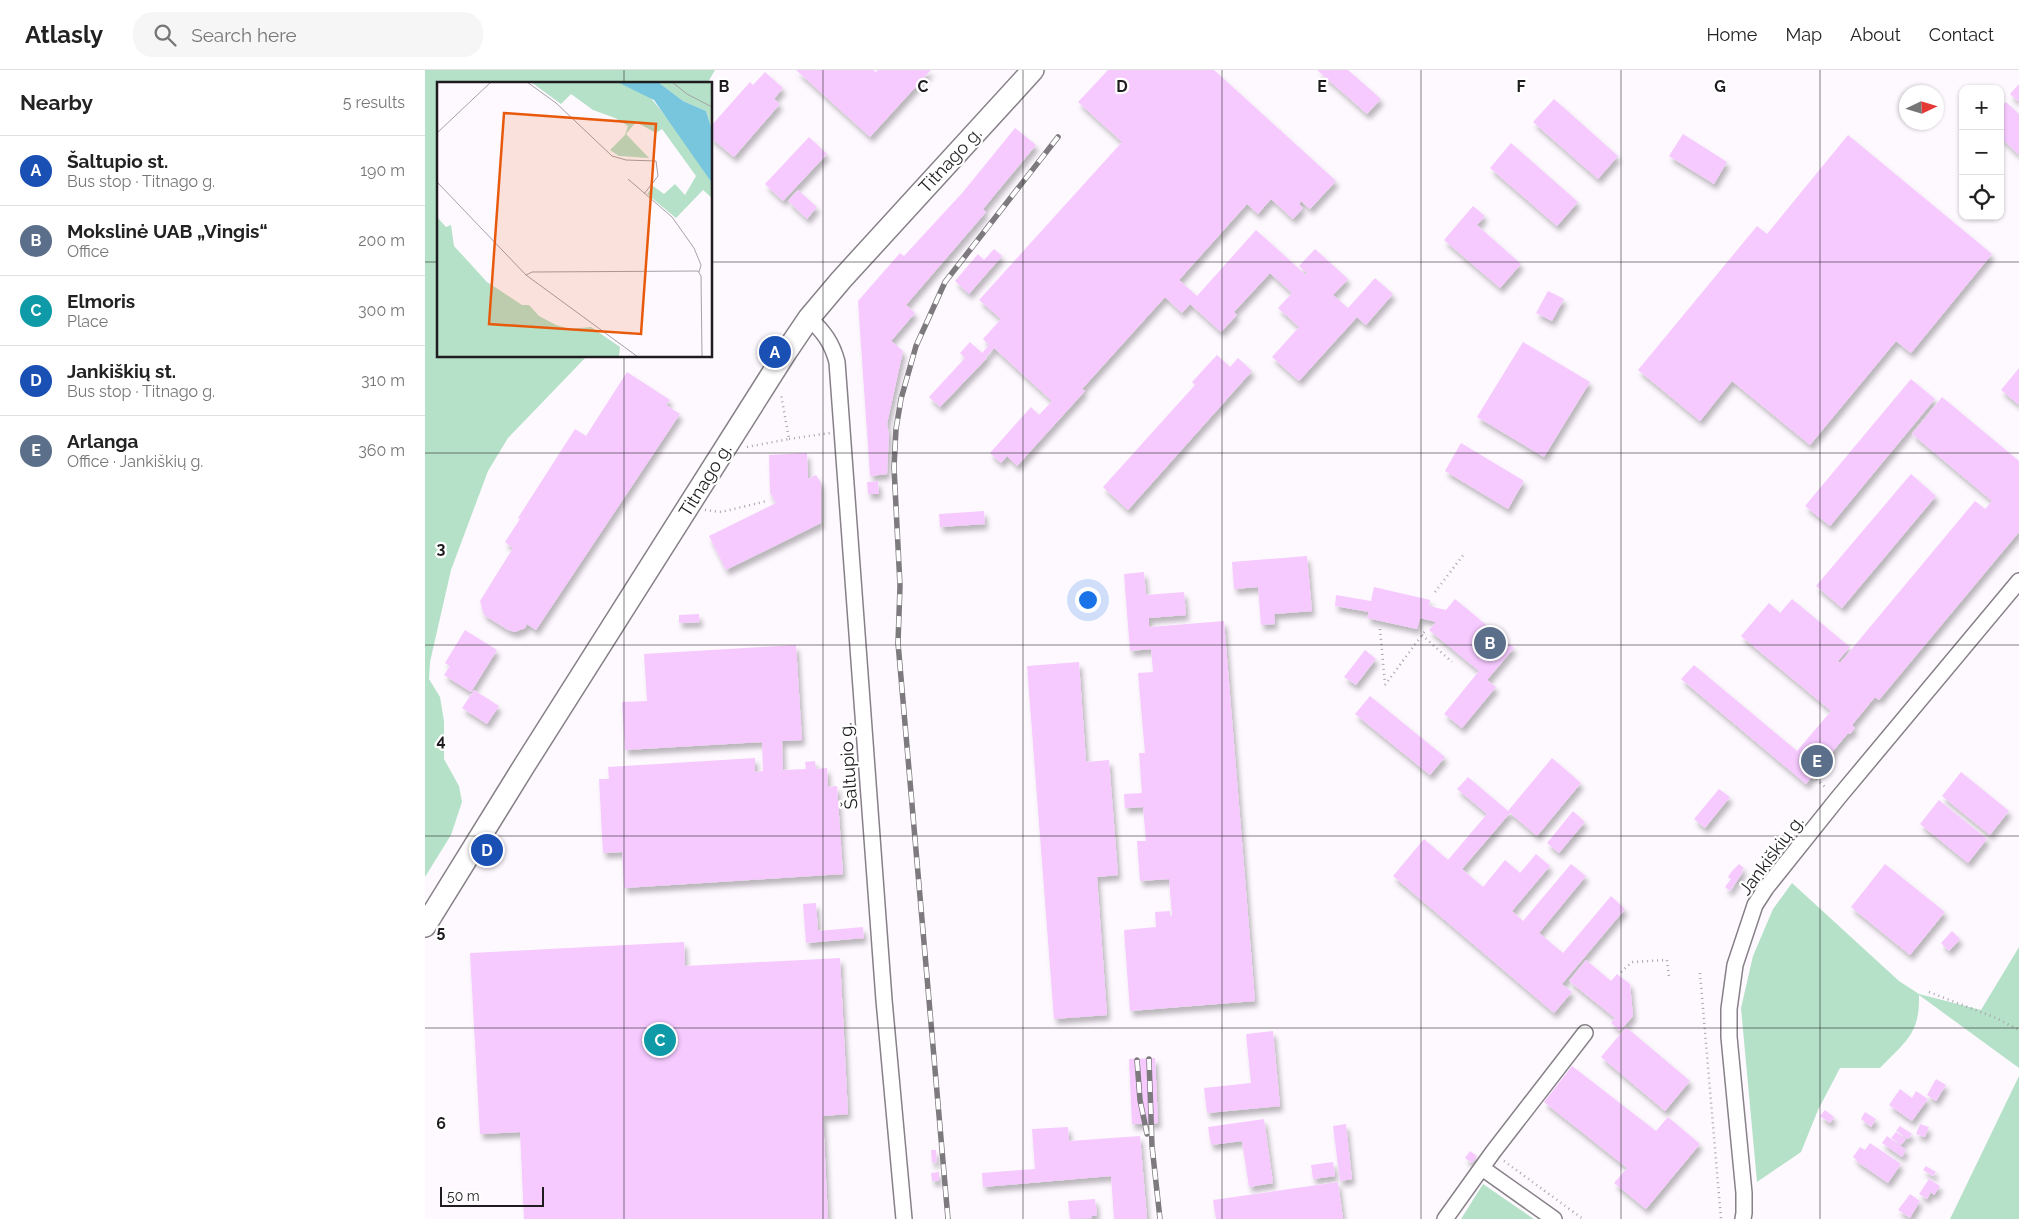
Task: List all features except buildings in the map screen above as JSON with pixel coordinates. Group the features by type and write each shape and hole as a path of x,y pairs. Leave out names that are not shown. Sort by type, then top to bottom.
{"street":[{"name":"Titnago g.","path":"425,926 523,766 809,318 853,266 1033,70"},
{"name":"Šaltupio g.","path":"809,318 827,337 837,362 884,1000 904,1219"},
{"name":"Jankiškių g.","path":"1743,1219 1744,1193 1729,1037 1729,1009 1735,965 1755,905 1766,888 1838,798 2019,581"},
{"path":"1445,1219 1493,1152 1585,1034"},
{"path":"1482,1168 1554,1219"}],"path":[{"path":"771,376 779,384 789,440"},
{"path":"731,439 741,448 841,431"},
{"path":"690,503 702,510 721,512 767,501"},
{"path":"1435,592 1464,554"},
{"path":"1380,629 1385,686 1425,631"},
{"path":"1422,635 1451,662"},
{"path":"1813,776 1838,798"},
{"path":"1621,972 1632,962 1667,960 1669,976"},
{"path":"1699,973 1721,1219"},
{"path":"1929,992 1996,1018 2019,1030"},
{"path":"1493,1152 1583,1219"}],"green space":[{"path":"425,70 715,70 708,82 437,82 437,358 585,358 508,438 488,471 451,570 430,662 429,679 440,697 444,721 444,759 459,786 462,802 451,835 425,877"},
{"path":"1792,883 1899,981 1919,994 1981,1010 2019,947 2019,1068 1919,995 1917,1019 1910,1036 1904,1043 1880,1068 1840,1068 1818,1110 1801,1152 1757,1182 1741,1008 1753,956 1773,909"},
{"path":"2019,1076 2019,1219 1950,1219"},
{"path":"1483,1184 1534,1219 1461,1219"}],"railway":[{"path":"948,1219 898,643 900,586 894,467 896,429 901,399 916,346 945,282 1058,137"},
{"path":"1149,1059 1152,1146 1160,1219"},
{"path":"1137,1060 1140,1100 1147,1134"}],"place":[{"name":"Šaltupio st.","path":"775,352"},
{"name":"Mokslinė UAB „Vingis“","path":"1490,643"},
{"name":"Arlanga","path":"1817,761"},
{"name":"Jankiškių st.","path":"487,850"},
{"name":"Elmoris","path":"660,1040"}]}
